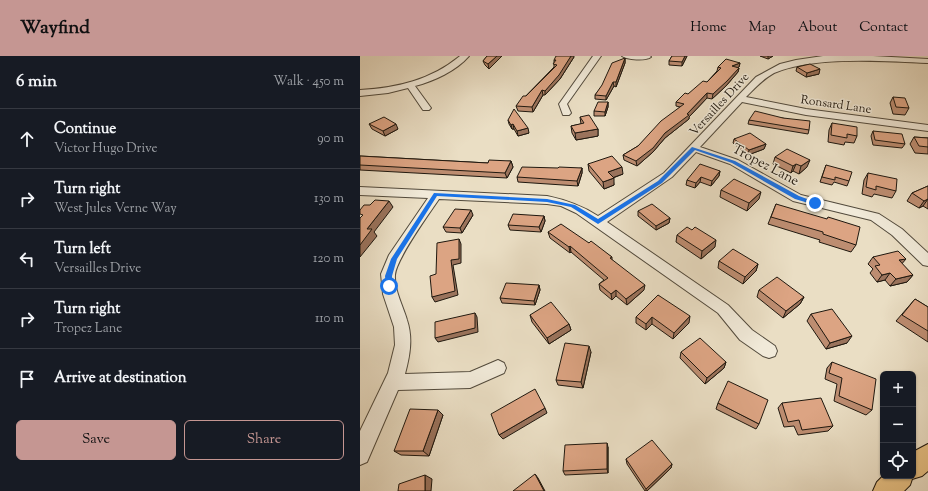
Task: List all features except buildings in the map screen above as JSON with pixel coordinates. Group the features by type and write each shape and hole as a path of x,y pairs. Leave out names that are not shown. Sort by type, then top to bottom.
{"main road":[{"path":"916,465 928,456"},
{"path":"886,491 899,479"}],"street":[{"path":"360,93 410,85 442,73 465,56"},
{"path":"566,113 563,104 597,56"},
{"path":"626,56 647,57"},
{"name":"Versailles Drive","path":"598,222 660,182 766,73 775,67 793,61 814,57 928,61"},
{"path":"410,85 426,108"},
{"name":"Ronsard Lane","path":"741,99 806,112 928,128"},
{"name":"Tropez Lane","path":"694,148 734,162 786,192 805,201 875,217 897,232 928,261"},
{"path":"360,191 560,202 573,206 723,309 746,335 769,351"},
{"path":"360,455 372,424 393,382 403,345 403,334 389,286 388,276 394,259 436,194"},
{"path":"393,382 470,380 498,368"}],"route":[{"path":"389,286 388,276 394,259 436,194 547,200 573,206 598,222 660,182 694,148 734,162 797,198 815,203"}]}
